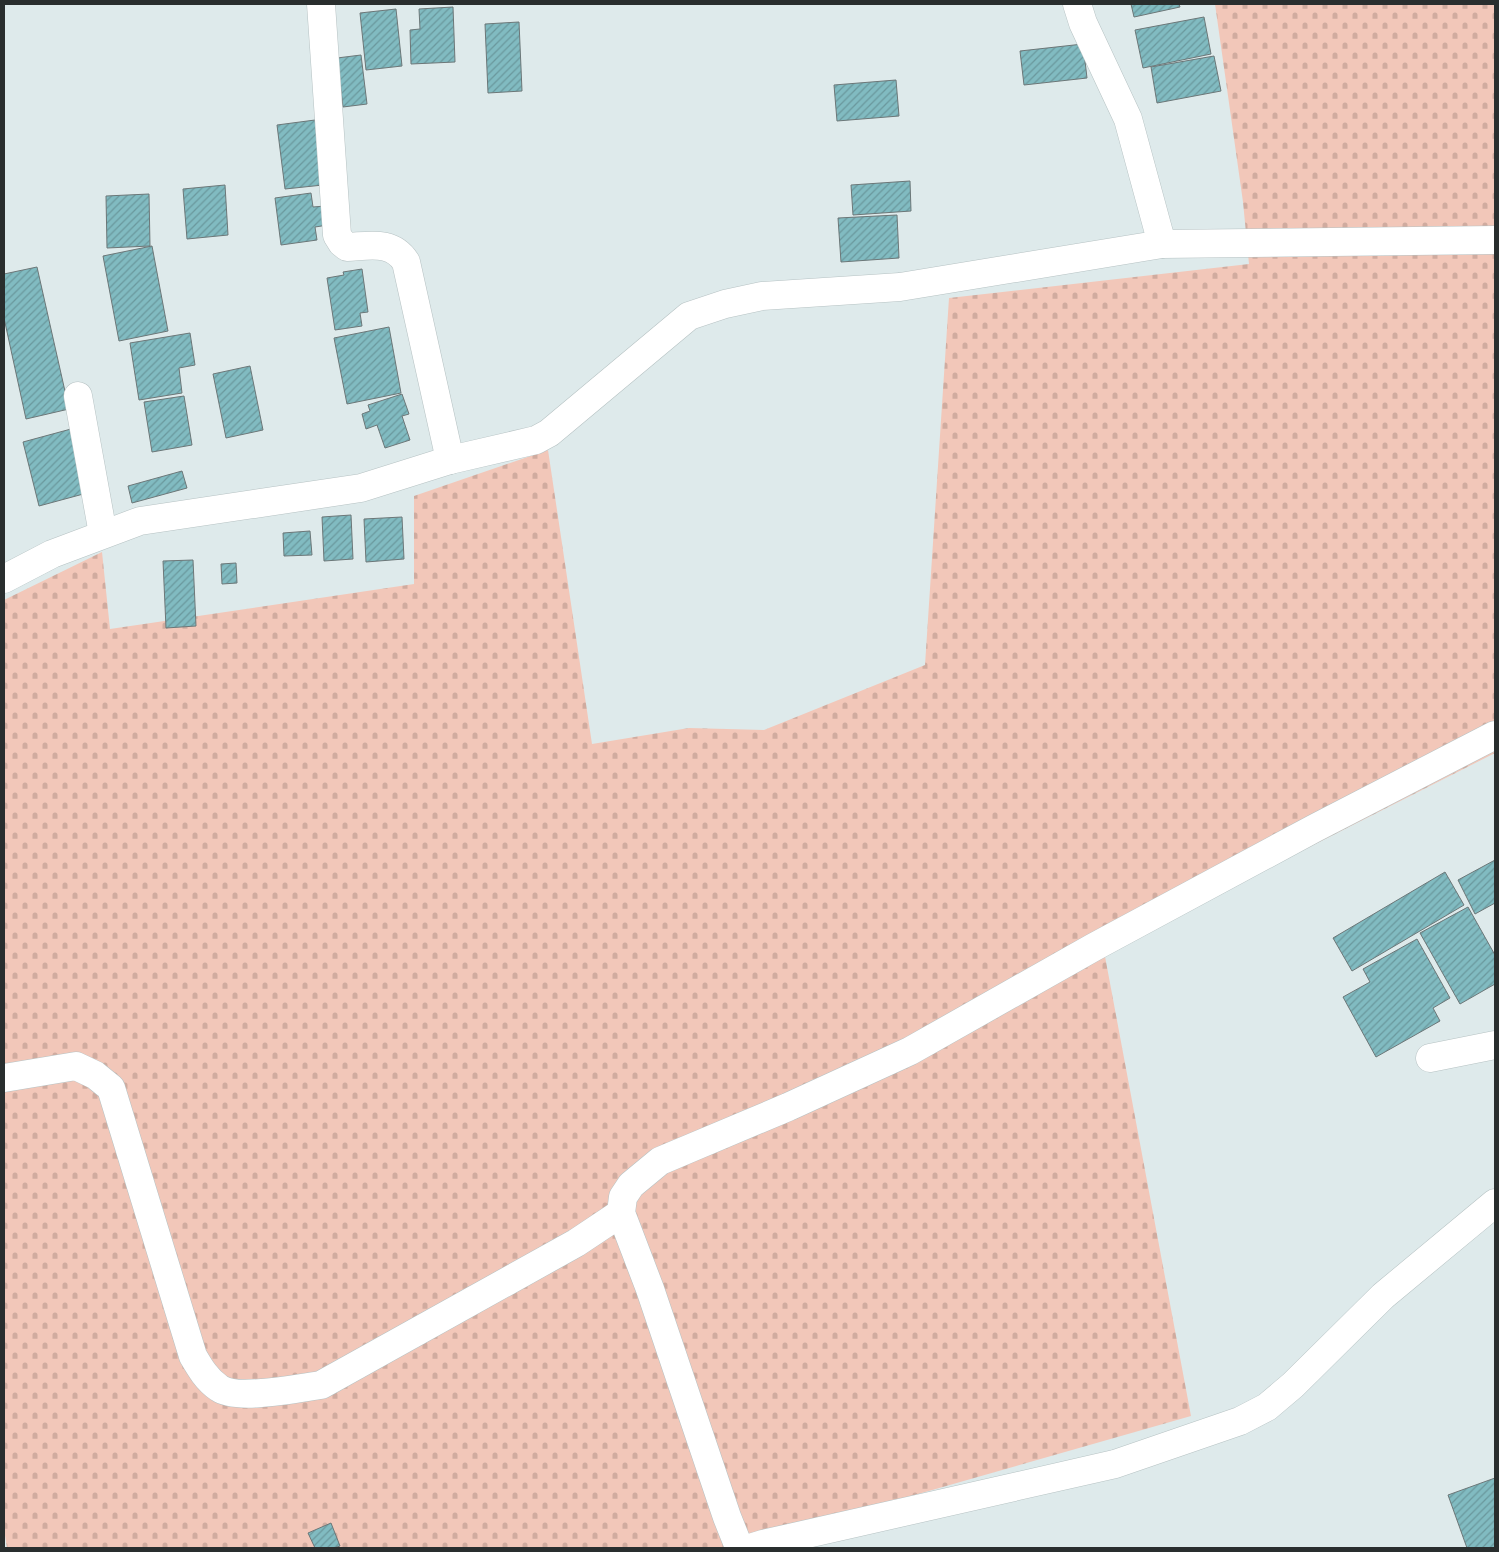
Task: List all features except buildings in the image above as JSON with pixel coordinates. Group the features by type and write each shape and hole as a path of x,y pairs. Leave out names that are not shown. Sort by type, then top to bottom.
{"street":[{"path":"321,4 338,234 342,244 347,247 388,246 402,256 406,262 450,460"},
{"path":"1077,4 1128,119 1162,244"},
{"path":"4,579 52,554 140,521 361,488 450,460 536,440 550,433 689,316 725,304 762,296 900,287 1162,244 1495,240"},
{"path":"78,396 103,534"},
{"path":"742,1548 737,1542 727,1517 650,1289 621,1213 624,1198 631,1185 660,1161 788,1107 910,1051 1103,942 1315,828 1495,735"},
{"path":"1430,1058 1495,1045"},
{"path":"4,1078 76,1066 95,1075 111,1088 192,1356 206,1377 221,1390 236,1394 278,1392 322,1385 576,1242 621,1213"},
{"path":"750,1548 1115,1464 1240,1421 1267,1407 1293,1385 1383,1296 1495,1203"}],"green space":[{"path":"1215,4 1495,4 1495,753 1104,951 1191,1416 729,1548 7,1548 4,1529 4,600 102,552 110,629 414,584 414,496 548,450 592,744 689,728 764,730 925,665 949,298 1249,264 1243,202"}]}
